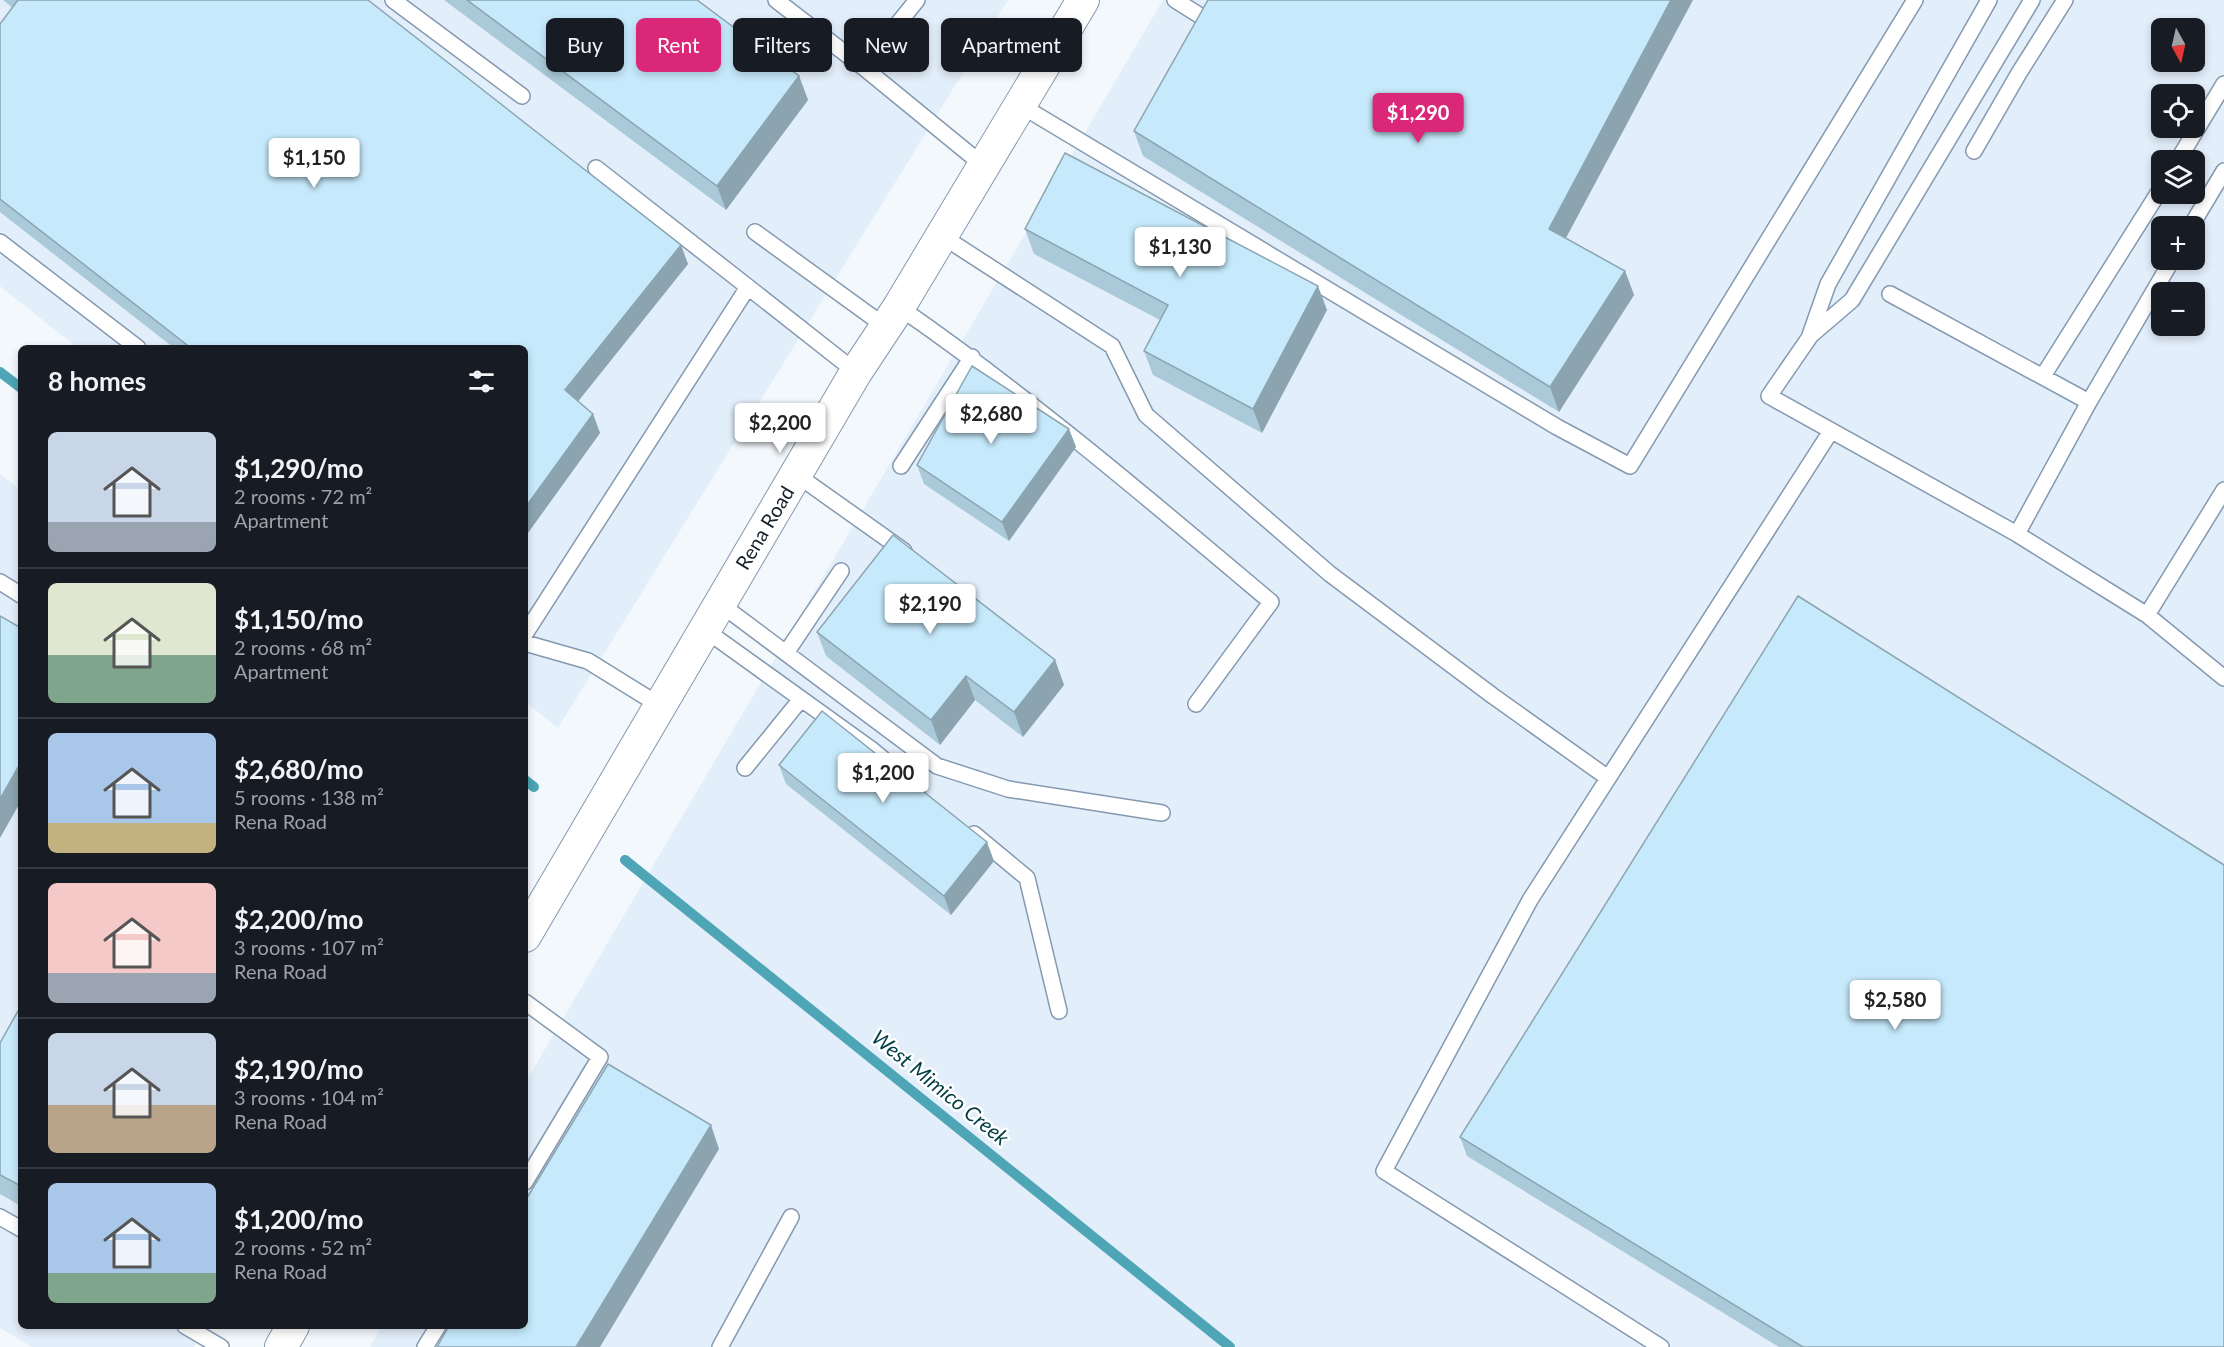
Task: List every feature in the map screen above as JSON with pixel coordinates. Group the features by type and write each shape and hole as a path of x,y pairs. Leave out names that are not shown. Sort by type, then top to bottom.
{"street":[{"name":"Rena Road","path":"528,931 856,372 942,236 1083,0"},
{"path":"281,1347 291,1329"}],"lane":[{"path":"393,0 522,96"},
{"path":"776,0 844,53"},
{"path":"902,18 916,0"},
{"path":"1175,0 1202,17"},
{"path":"1020,105 1557,427 1630,466 1915,0"},
{"path":"1809,338 1828,285 1989,0"},
{"path":"2032,0 1852,300 1809,338 1769,396 2017,534 2147,615 2224,678"},
{"path":"1974,151 2065,0"},
{"path":"868,72 984,166"},
{"path":"2184,150 2224,84"},
{"path":"596,168 856,372"},
{"path":"2197,216 2224,171"},
{"path":"2043,376 2151,204"},
{"path":"754,232 892,317 972,357 1141,492 1271,602 1196,704"},
{"path":"942,236 1112,346 1146,415 1330,574 1493,696 1608,778"},
{"path":"0,242 134,345"},
{"path":"2017,534 2089,402 2166,270"},
{"path":"528,629 748,287"},
{"path":"1890,294 2089,402"},
{"path":"901,466 972,357"},
{"path":"1660,1347 1384,1171 1530,900 1831,431"},
{"path":"797,475 914,558"},
{"path":"2147,615 2224,490"},
{"path":"786,653 841,571"},
{"path":"0,582 18,594"},
{"path":"711,616 786,653 937,766 1008,789 1162,813"},
{"path":"711,616 801,699 871,749 932,799"},
{"path":"528,644 588,661 659,705"},
{"path":"745,768 801,699"},
{"path":"966,828 1027,878 1059,1011"},
{"path":"528,1004 600,1057 528,1177"},
{"path":"0,1217 18,1227"},
{"path":"720,1347 791,1217"},
{"path":"190,1329 220,1347"},
{"path":"425,1347 436,1329"}],"shaded area":[{"path":"0,0 1008,0 997,18 941,18 941,72 963,72 558,728 528,704 528,345 74,345 0,286"},
{"path":"1163,0 2224,0 2224,1347 370,1347 380,1329 528,1329 528,1078"},
{"path":"0,474 18,488 18,1329 204,1329 194,1347 32,1347 0,1328"}],"building":[{"path":"18,0 368,0 681,245 565,390 593,414 528,504 528,345 187,345 0,199 0,24"},
{"path":"467,0 697,0 733,27 733,72 794,72 799,76 717,186 564,72 624,72 624,18 546,18 546,59"},
{"path":"1208,0 1671,0 1549,229 1625,271 1550,387 1134,131"},
{"path":"1065,153 1318,286 1253,409 1144,351 1168,305 1025,229"},
{"path":"972,366 1069,429 1002,522 917,465"},
{"path":"893,535 1055,660 1014,712 966,676 931,720 817,632"},
{"path":"1798,596 2224,865 2224,1347 1803,1347 1460,1137"},
{"path":"0,616 18,626 18,767 0,799"},
{"path":"822,711 987,842 944,896 779,765"},
{"path":"18,1011 18,1184 0,1175 0,1043"},
{"path":"608,1064 711,1125 576,1347 437,1347 447,1329 528,1329 528,1196"}],"waterway":[{"name":"West Mimico Creek","path":"0,372 18,386"},
{"name":"West Mimico Creek","path":"528,782 534,787"},
{"name":"West Mimico Creek","path":"625,860 1230,1347"}]}
